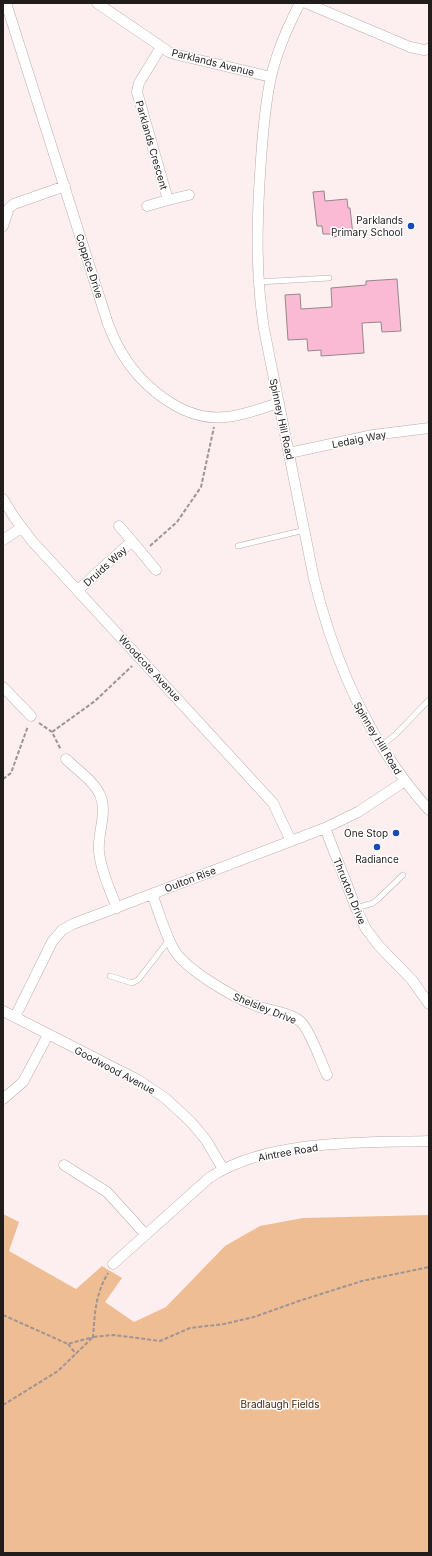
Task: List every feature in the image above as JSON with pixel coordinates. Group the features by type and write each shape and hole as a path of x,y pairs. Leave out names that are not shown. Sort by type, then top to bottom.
{"street":[{"name":"Coppice Drive","path":"6,3 108,324 118,347 124,356 140,377 151,388 169,401 195,414 216,418 236,415 279,403"},
{"name":"Parklands Avenue","path":"97,3 161,48 178,55 271,76"},
{"name":"Spinney Hill Road","path":"300,3 284,38 271,76 265,115 260,170 258,240 258,282 264,329 321,607 337,656 359,708 381,746 405,781 429,810"},
{"path":"306,3 410,47 424,50 429,49"},
{"name":"Parklands Crescent","path":"161,48 139,83 137,92 168,200"},
{"path":"3,226 9,208 14,204 65,186"},
{"name":"Parklands Crescent","path":"147,206 189,194"},
{"name":"Ledaig Way","path":"289,453 373,435 429,428"},
{"name":"Woodcote Avenue","path":"3,499 21,528 273,802 291,841"},
{"name":"Druids Way","path":"118,526 156,570"},
{"path":"3,540 21,528"},
{"name":"Druids Way","path":"78,590 132,542"},
{"path":"3,687 31,716"},
{"path":"66,760 95,786 101,796 103,810 99,842 100,859 117,908"},
{"name":"Oulton Rise","path":"15,1017 52,942 62,930 325,828 358,812 405,781"},
{"name":"Thruxton Drive","path":"325,828 356,908 372,938 412,980 429,1004"},
{"name":"Shelsley Drive","path":"152,894 169,940 176,952 184,961 218,986 246,1002 292,1017 302,1024 327,1075"},
{"name":"Goodwood Avenue","path":"3,1011 138,1080 165,1098 191,1122 206,1140 224,1169"},
{"path":"3,1099 23,1082 48,1034"},
{"name":"Aintree Road","path":"113,1264 202,1183 224,1169 262,1155 301,1148 370,1142 429,1141"},
{"path":"64,1165 106,1192 146,1235"}],"lane":[{"path":"258,282 329,278"},
{"path":"238,546 305,530"},
{"path":"381,746 395,735 429,700"},
{"path":"356,908 378,900 403,875"},
{"path":"110,976 132,983 138,980 169,940"}],"path":[{"path":"142,554 177,522 201,487 216,418"},
{"path":"52,732 95,701 140,658"},
{"path":"3,780 11,773 31,716 52,732 66,760"},
{"path":"3,1405 58,1371 94,1338 95,1306 104,1279 113,1264"},
{"path":"68,1344 113,1334 160,1341 190,1328 224,1324 254,1317 362,1281 429,1268"},
{"path":"3,1315 68,1344 76,1354"}],"green space":[{"name":"Bradlaugh Fields","path":"3,1214 19,1222 9,1251 76,1289 102,1266 122,1278 105,1302 134,1322 166,1307 225,1246 260,1226 303,1218 429,1215 429,1553 3,1553"}],"building":[{"path":"324,191 325,201 347,199 348,208 350,208 353,235 332,237 331,234 323,234 322,226 317,226 313,192"},
{"path":"397,279 401,331 382,332 381,322 362,323 364,353 321,356 321,350 308,351 307,339 288,340 285,295 300,294 301,309 332,307 331,288 366,285 366,281"}],"place":[{"name":"Parklands Primary School","path":"411,226"},
{"name":"One Stop","path":"396,833"},
{"name":"Radiance","path":"377,847"}]}
